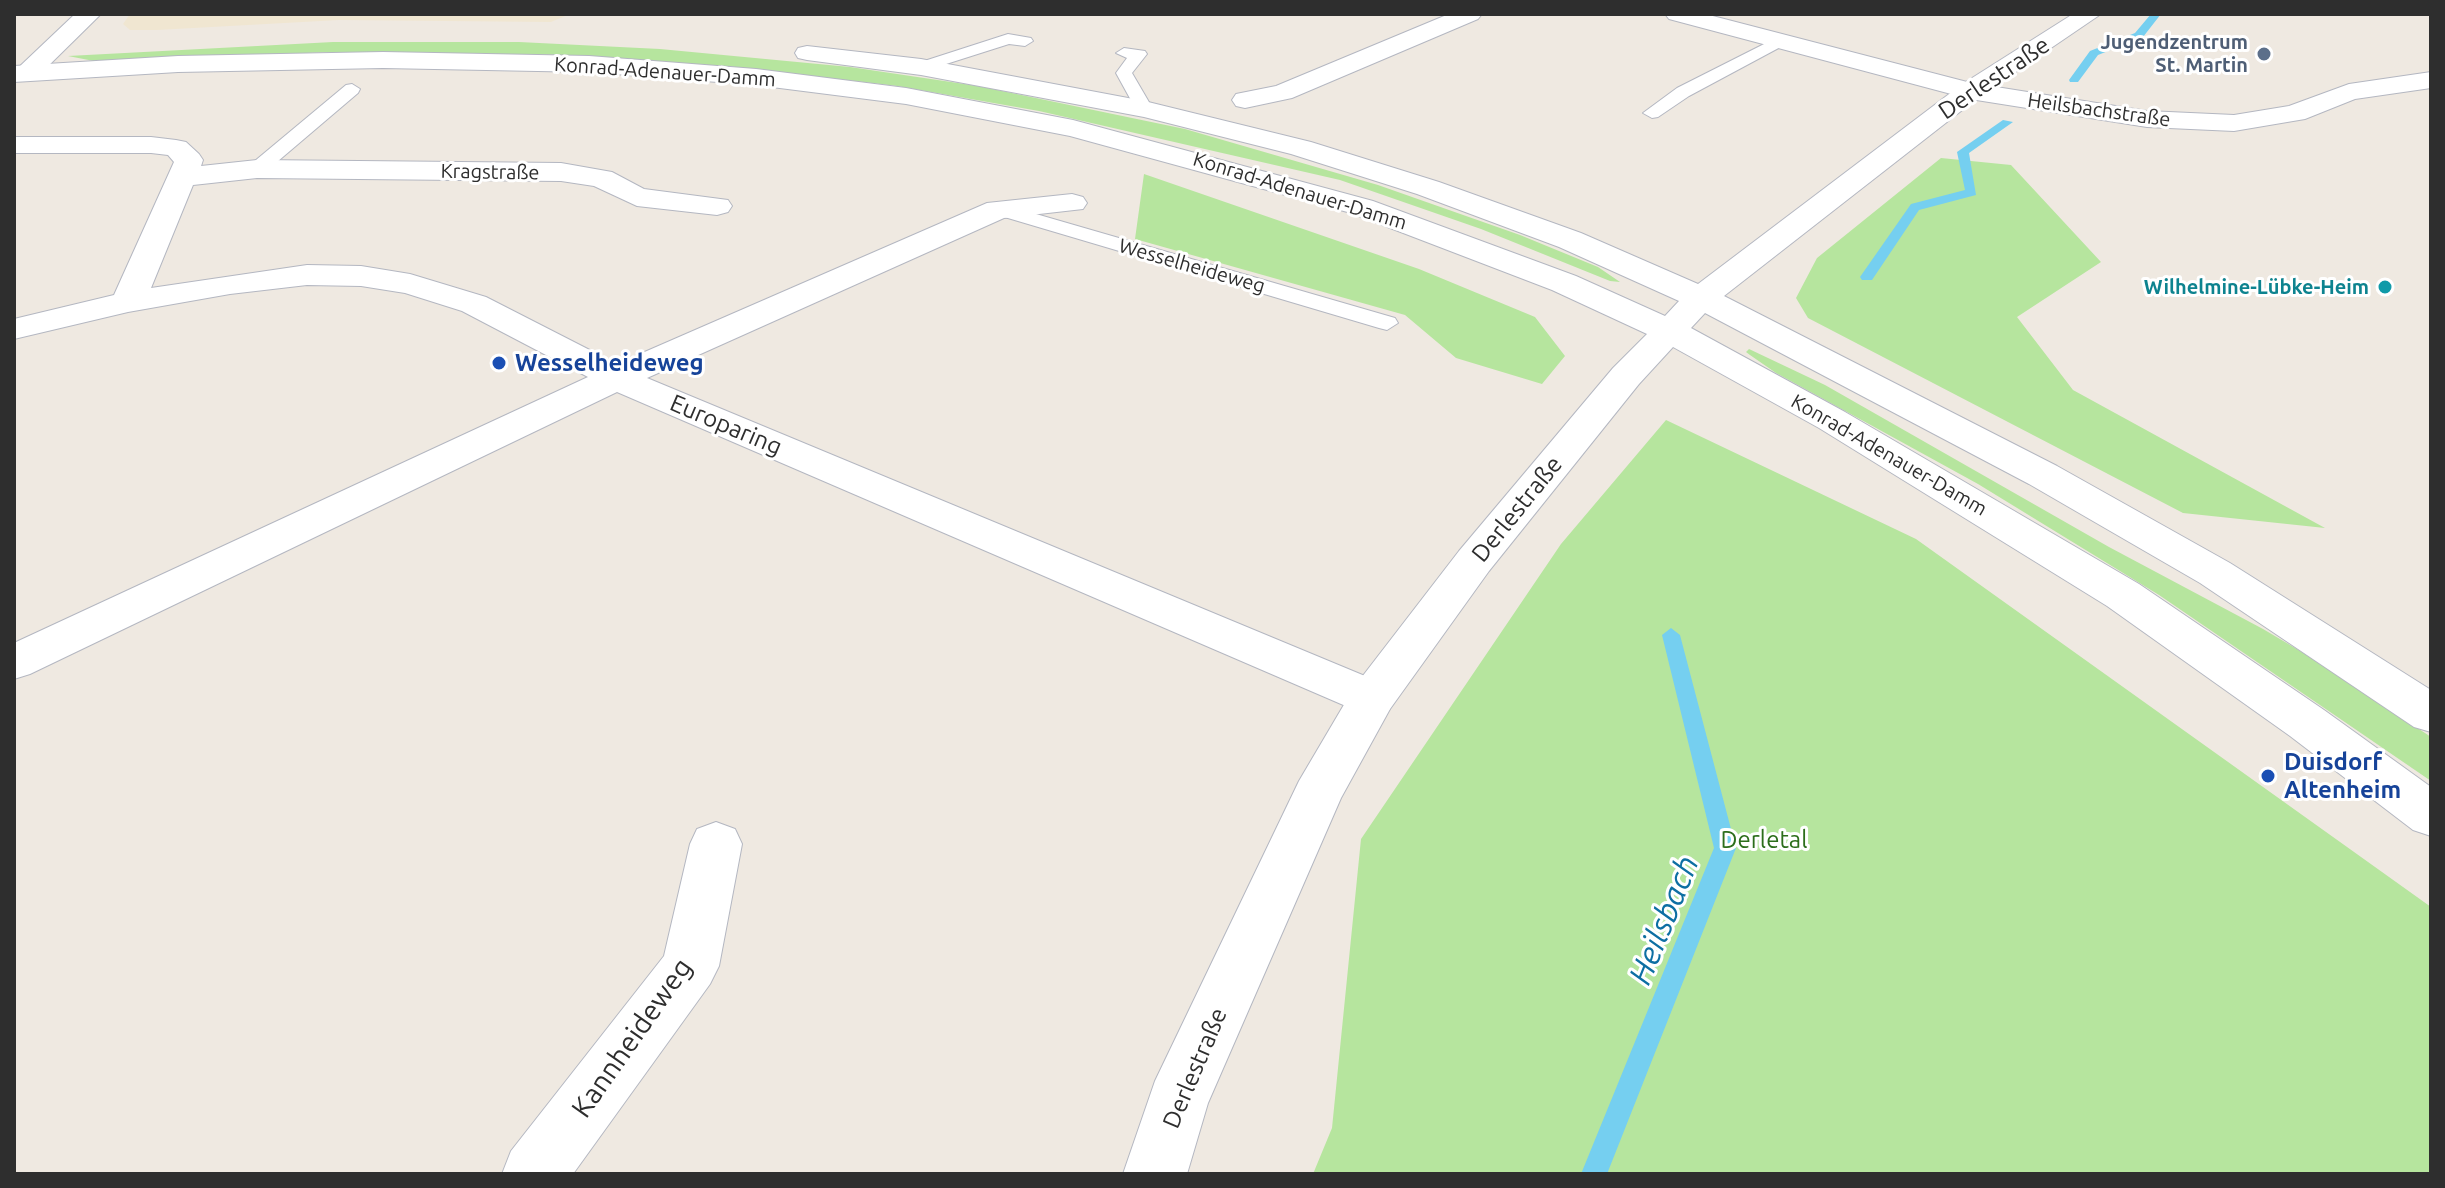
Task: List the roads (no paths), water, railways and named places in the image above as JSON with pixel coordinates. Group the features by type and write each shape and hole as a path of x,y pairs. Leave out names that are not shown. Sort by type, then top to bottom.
{"street":[{"path":"18,67 52,49 89,14"},
{"path":"1245,100 1283,92 1470,14"},
{"name":"Heilsbachstraße","path":"1677,14 1970,91 2147,119 2234,123 2295,113 2349,92 2426,84"},
{"name":"Derlestraße","path":"1155,1174 1177,1102 1317,795 1372,698 1474,561 1668,330 1701,298 1970,91 2089,14"},
{"path":"52,49 202,40"},
{"name":"Konrad-Adenauer-Damm","path":"787,51 921,67 1144,109 1301,148 1428,188 1570,240 1701,298 2057,482 2215,573 2431,714"},
{"name":"Konrad-Adenauer-Damm","path":"18,67 283,61 502,61 677,70 906,96 1073,128 1362,207 1564,283 1668,330 1844,427 2123,595 2307,723 2431,815"},
{"path":"14,145 151,145 176,148 189,160 128,302"},
{"name":"Kragstraße","path":"183,177 257,169 561,172 602,178 637,197 717,206"},
{"path":"14,662 616,378 998,209 1072,203"},
{"name":"Europaring","path":"14,329 128,302 230,284 307,275 361,276 410,284 474,304 616,378 1372,698"},
{"name":"Kannheideweg","path":"534,1174 690,966 716,844"}],"lane":[{"path":"921,67 1008,39 1025,41"},
{"path":"1652,113 1683,92 1780,41"},
{"path":"1124,53 1139,54 1124,73 1144,109"},
{"path":"257,169 352,89"},
{"name":"Wesselheideweg","path":"998,209 1387,323"}],"waterway":[{"name":"Heilsbach","path":"2074,80 2094,53 2139,35 2156,14"},
{"name":"Heilsbach","path":"1867,277 1915,207 1972,192 1963,152 2007,122"},
{"name":"Heilsbach","path":"1594,1174 1725,848 1671,635"}],"place":[{"name":"Jugendzentrum St. Martin","path":"2264,54"},
{"name":"Wilhelmine-Lübke-Heim","path":"2385,287"},
{"name":"Wesselheideweg","path":"499,363"},
{"name":"Duisdorf Altenheim","path":"2268,776"}],"park label":[{"name":"Derletal","path":"1764,840"}]}
